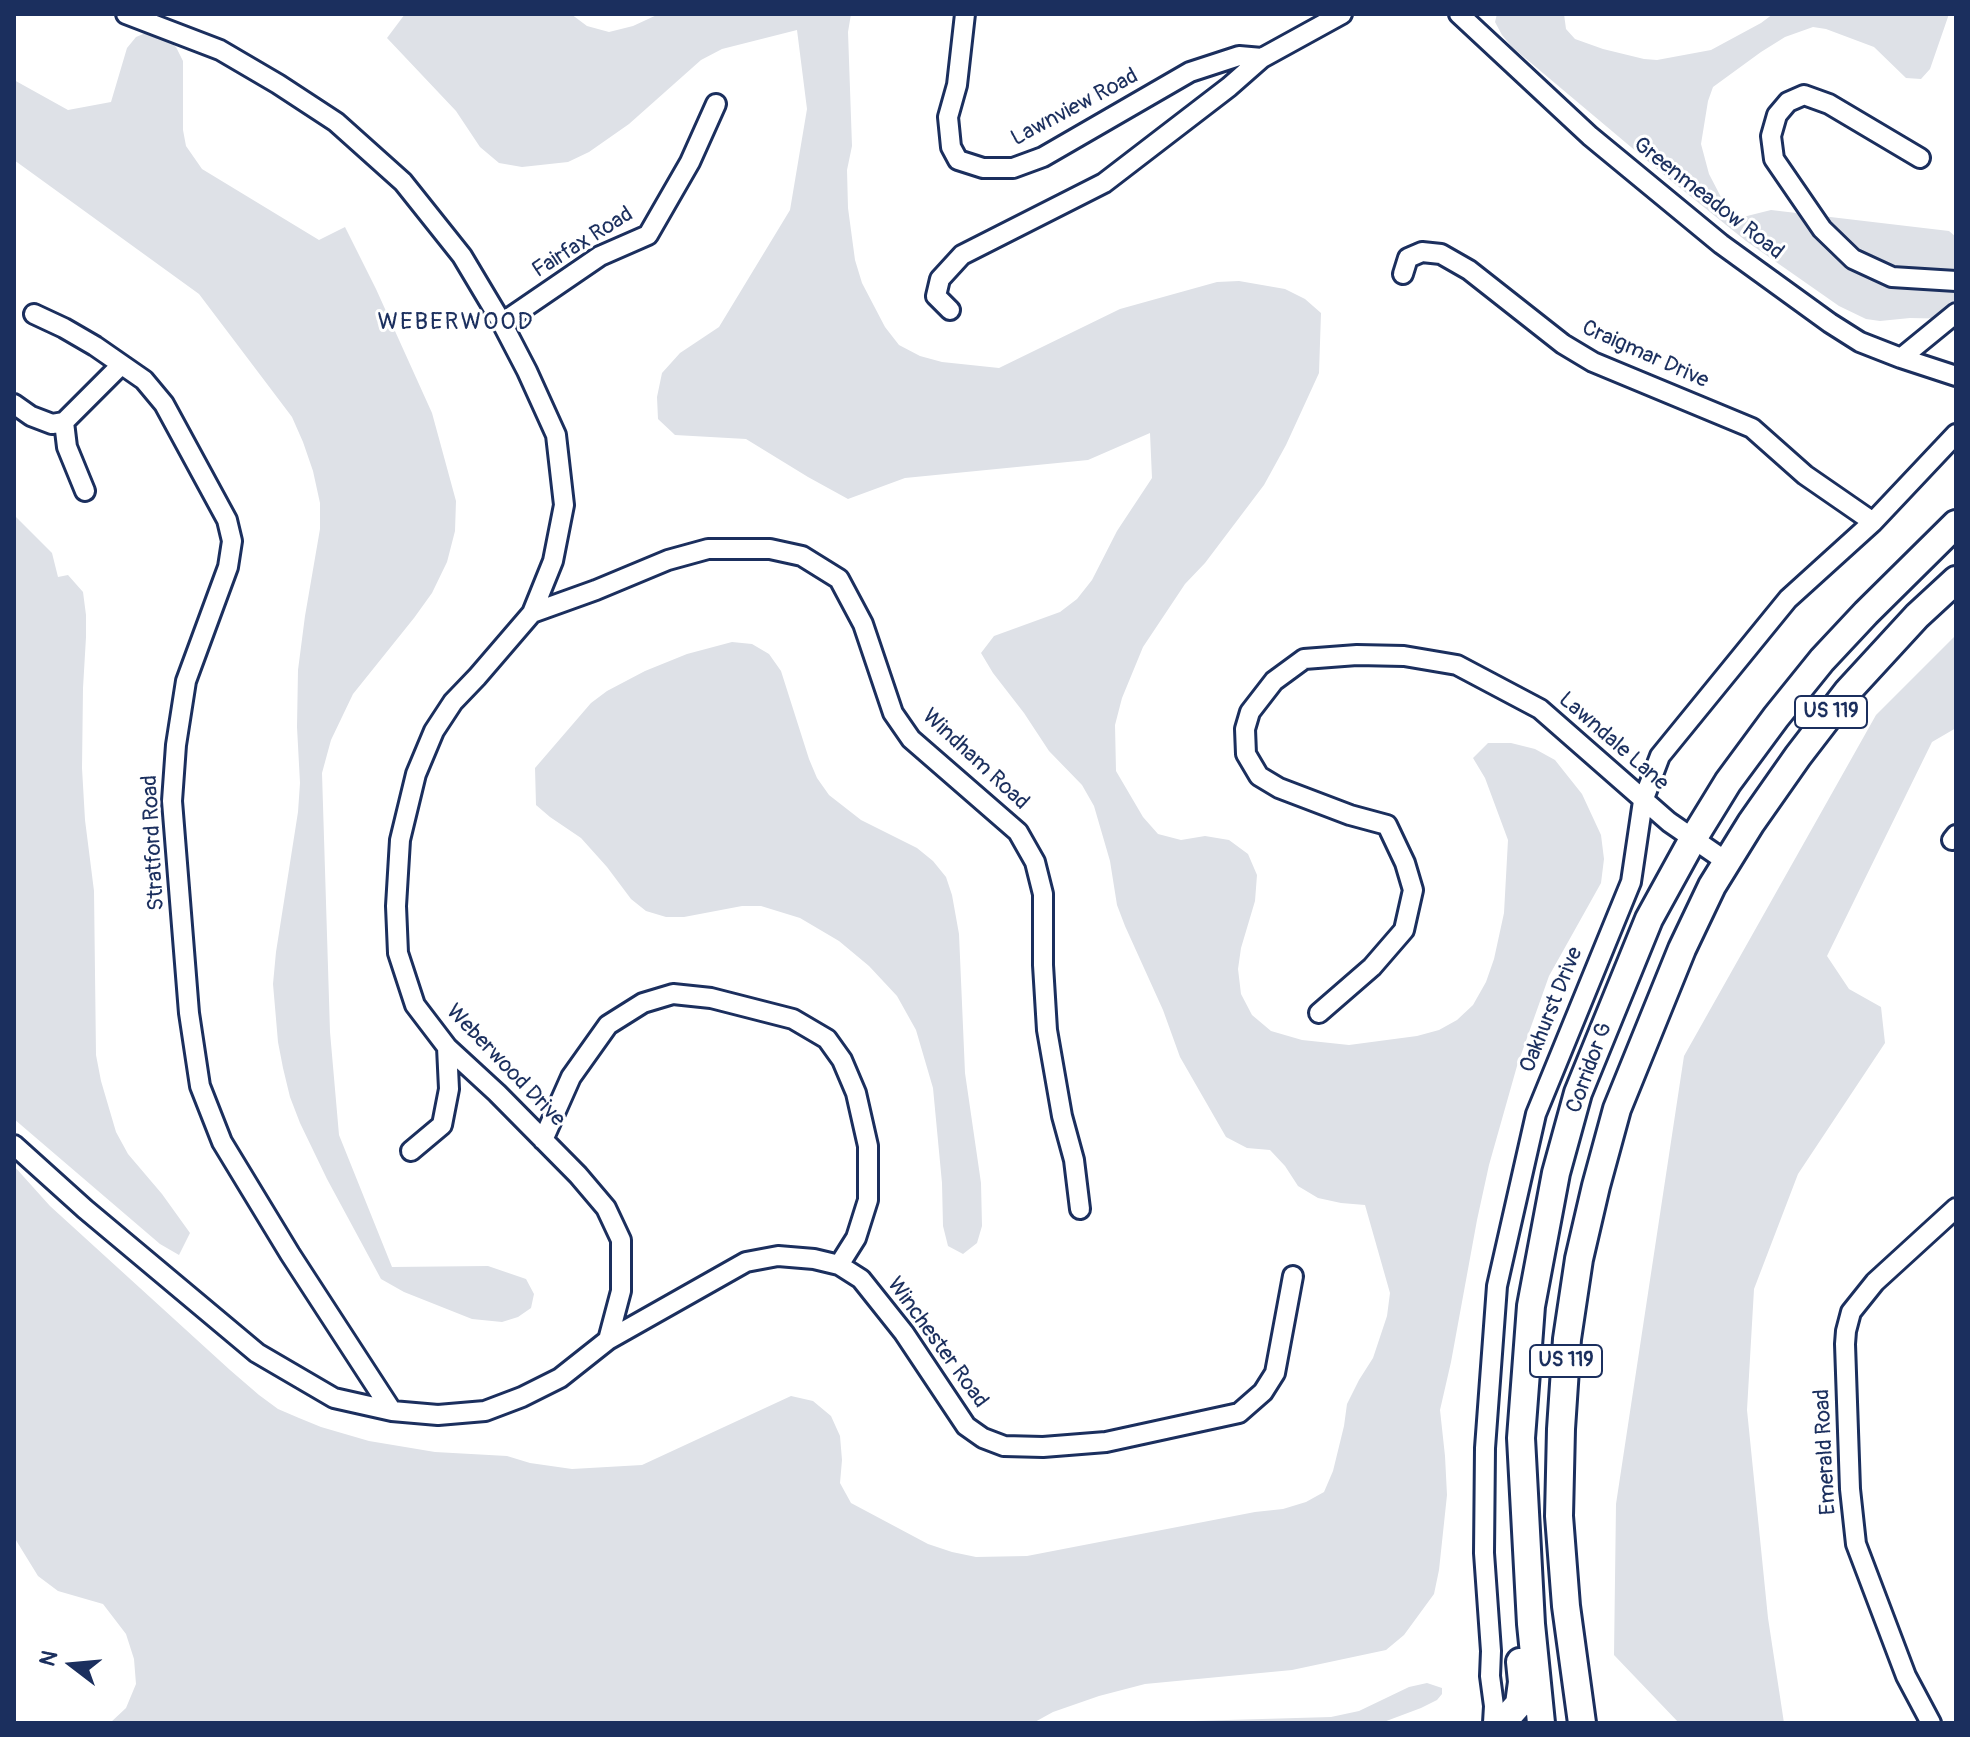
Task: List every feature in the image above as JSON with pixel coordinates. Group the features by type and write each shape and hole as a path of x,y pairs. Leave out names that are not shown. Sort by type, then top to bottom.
{"highway":[{"name":"Corridor G","path":"1542,1723 1531,1624 1521,1438 1531,1306 1556,1173 1578,1093 1649,919 1728,782 1822,660 1956,524"},
{"path":"1860,679 1850,664 1854,644 1861,634 1956,545"},
{"name":"US 119","path":"1727,862 1774,788 1821,725 1917,616 1956,580"},
{"name":"Corridor G","path":"1582,1723 1566,1606 1559,1516 1567,1339 1579,1259 1617,1109 1682,949 1727,862"},
{"path":"1502,1723 1519,1704 1522,1682 1514,1613 1515,1529 1522,1479"}],"street":[{"name":"Weberwood Drive","path":"126,14 220,50 278,84 336,122 403,182 462,256 502,323 556,435 564,505 553,561 532,613 453,702 434,731 416,774 400,840 396,906 398,953 415,1005 447,1047 578,1175 606,1208 621,1240 621,1291 608,1340"},
{"name":"Lawnview Road","path":"965,14 957,85 948,117 951,147 958,160 983,168 1013,168 1043,157 1190,72 1239,56 1262,58"},
{"name":"Lawnview Road","path":"950,310 936,296 940,279 962,255 1104,183 1262,58 1342,14"},
{"name":"Greenmeadow Road","path":"1459,14 1590,136 1721,244 1860,342 1956,376"},
{"path":"1920,158 1829,104 1804,95 1788,102 1777,115 1771,136 1774,159 1822,229 1853,259 1892,277 1956,281"},
{"name":"Fairfax Road","path":"502,323 600,256 648,235 690,162 716,104"},
{"name":"Craigmar Drive","path":"1403,274 1408,258 1422,252 1441,254 1469,270 1563,344 1593,362 1752,428 1805,475 1873,522"},
{"path":"1901,358 1956,313"},
{"name":"Stratford Road","path":"34,314 64,328 144,380 164,404 227,520 232,541 228,567 186,681 176,745 172,801 189,1013 200,1086 222,1142 392,1411"},
{"path":"14,404 31,416 52,424 64,422 121,365"},
{"path":"64,422 67,447 85,491"},
{"name":"Oakhurst Drive","path":"1493,1723 1484,1553 1485,1448 1497,1286 1536,1114 1631,882 1643,801 1660,756 1788,599 1873,522 1956,434"},
{"name":"Windham Road","path":"532,613 668,560 708,549 770,549 802,556 839,579 863,624 893,713 911,739 1018,832 1035,862 1043,894 1047,1030 1062,1116 1074,1160 1080,1209"},
{"name":"Lawndale Lane","path":"1319,1013 1372,967 1404,930 1413,890 1405,863 1387,825 1350,815 1279,788 1259,776 1246,754 1245,729 1250,712 1274,681 1304,659 1357,655 1404,656 1457,665 1540,709 1643,801 1727,862"},
{"path":"543,1140 571,1077 608,1025 643,1003 673,994 711,998 793,1019 827,1039 842,1060 856,1093 868,1146 868,1200 856,1238 839,1265"},
{"path":"411,1151 442,1125 449,1089 447,1047"},
{"path":"14,1145 85,1209 257,1353 334,1398 392,1411 438,1415 485,1411 560,1378 608,1340"},
{"name":"Emerald Road","path":"1931,1723 1906,1676 1856,1544 1850,1489 1846,1331 1851,1312 1875,1282 1956,1208"},
{"name":"Winchester Road","path":"608,1340 746,1262 778,1256 814,1259 839,1265 861,1279 904,1333 966,1426 983,1438 1004,1446 1043,1447 1106,1442 1239,1413 1263,1392 1275,1373 1293,1276"}],"shaded area":[{"path":"405,14 571,14 587,26 609,32 633,26 659,14 851,14 848,32 852,146 847,170 855,260 862,283 885,327 899,345 920,356 942,362 999,368 1120,309 1217,282 1239,281 1285,289 1305,299 1321,313 1319,373 1286,445 1264,485 1205,563 1185,584 1143,647 1122,698 1115,725 1116,771 1143,817 1158,834 1181,840 1205,836 1229,840 1248,854 1257,875 1255,901 1238,969 1241,994 1252,1015 1271,1031 1302,1040 1349,1045 1417,1036 1439,1030 1457,1020 1473,1005 1494,959 1504,913 1508,840 1485,778 1473,758 1488,743 1511,743 1535,749 1555,760 1582,794 1601,835 1604,859 1601,883 1549,976 1517,1066 1489,1165 1440,1410 1447,1495 1434,1594 1404,1635 1386,1650 1292,1670 1145,1684 1053,1712 1033,1723 110,1723 126,1708 136,1684 134,1659 126,1634 103,1604 58,1591 38,1576 14,1537 14,1166 50,1206 259,1395 278,1409 321,1427 369,1441 435,1452 507,1456 572,1469 642,1465 791,1396 813,1401 831,1416 840,1436 840,1483 851,1503 928,1544 976,1557 1027,1556 1283,1509 1324,1492 1333,1471 1347,1404 1373,1358 1387,1316 1390,1293 1365,1205 1318,1198 1298,1186 1270,1150 1247,1148 1226,1137 1180,1057 1163,1010 1125,926 1117,905 1110,861 1094,806 1082,785 1049,751 981,653 994,636 1060,612 1077,599 1092,580 1117,531 1152,478 1150,433 1088,460 905,478 848,499 746,439 675,435 658,419 657,397 662,373 680,353 719,327 790,210 807,109 797,30 722,49 701,60 629,124 589,152 568,162 522,167 499,163 480,147 456,111 387,38"},
{"path":"1497,14 1564,14 1566,29 1575,39 1603,49 1657,60 1711,50 1773,14 1949,14 1930,69 1921,79 1906,78 1874,47 1826,29 1813,27 1785,37 1713,87 1701,144 1709,174 1722,199 1731,211 1743,217 1771,210 1949,231 1956,237 1956,319 1880,321 1866,319 1839,306 1746,241 1512,47 1495,22"},
{"path":"148,32 164,37 176,47 183,61 183,130 186,146 202,169 319,240 345,227 432,413 456,501 455,531 447,562 432,593 353,694 331,740 322,773 330,1032 339,1135 392,1267 488,1266 526,1279 534,1294 531,1308 518,1317 502,1322 472,1319 404,1292 381,1279 300,1123 283,1068 273,984 298,812 298,670 320,529 320,503 303,442 292,417 199,294 14,160 14,80 68,110 111,102 127,48 136,37"},
{"path":"14,515 52,553 58,577 68,575 83,592 86,637 82,768 94,891 96,1055 116,1132 128,1154 190,1233 179,1255 160,1244 14,1119"},
{"path":"1956,635 1956,728 1932,742 1827,956 1849,989 1881,1007 1885,1043 1798,1174 1754,1289 1747,1410 1768,1618 1784,1723 1679,1723 1614,1655 1616,1504 1684,1056 1876,715"},
{"path":"732,642 752,644 769,654 781,671 809,759 829,795 861,820 917,848 946,877 959,934 965,1073 981,1183 982,1226 977,1243 963,1254 948,1246 943,1226 933,1088 916,1030 897,996 869,966 839,941 800,918 761,906 742,906 684,917 666,917 646,911 631,899 581,838 536,805 535,768 591,703 645,671 687,654"},
{"path":"1427,1683 1442,1688 1437,1700 1381,1723 1124,1723 1331,1717 1359,1711 1409,1687"}],"district":[{"name":"WEBERWOOD","path":"456,323"}]}
